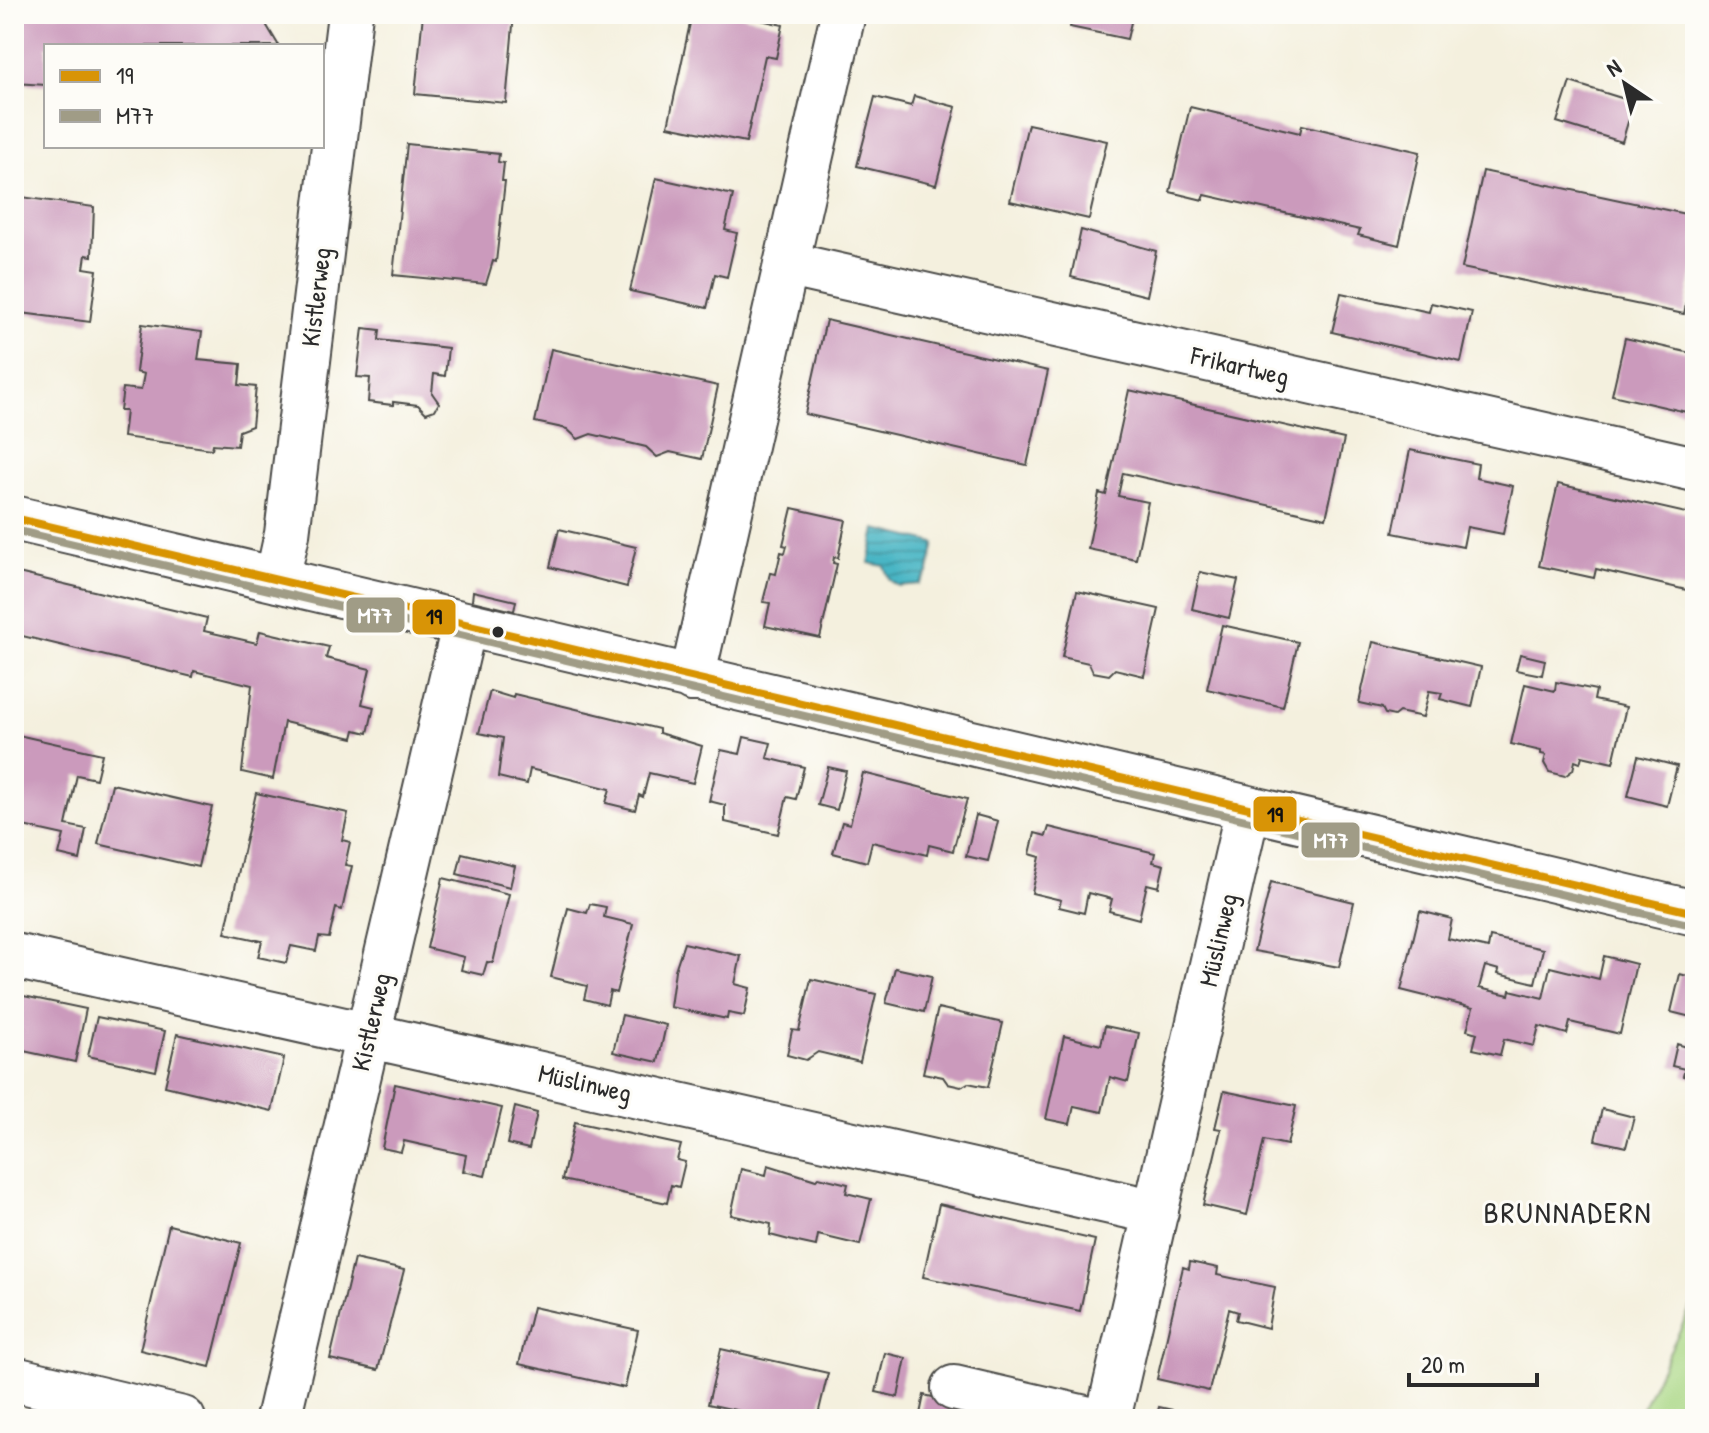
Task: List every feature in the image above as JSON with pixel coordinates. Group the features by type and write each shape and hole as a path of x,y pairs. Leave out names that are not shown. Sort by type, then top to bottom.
{"street":[{"name":"Kistlerweg","path":"277,580 289,518 350,14"},
{"path":"692,679 843,14"},
{"name":"Frikartweg","path":"786,264 1695,469"},
{"path":"14,518 1695,913"},
{"name":"Kistlerweg","path":"278,1419 464,626"},
{"name":"Müslinweg","path":"1108,1419 1248,808"},
{"name":"Müslinweg","path":"14,956 369,1033 1156,1212"},
{"path":"14,1379 183,1419"},
{"path":"954,1388 1089,1419"}],"green space":[{"path":"1695,1299 1695,1419 1637,1419"}],"water":[{"path":"876,529 935,543 928,573 919,584 898,586 890,580 884,566 869,563"}],"building":[{"path":"24,14 134,14 133,18 145,20 152,14 268,14 267,26 278,44 44,44 44,85 14,83 14,60 19,61"},
{"path":"423,14 514,14 506,103 415,94"},
{"path":"692,14 735,14 783,25 776,58 765,56 746,142 668,126"},
{"path":"1052,14 1133,14 1127,39 1070,27 1071,23 1051,19"},
{"path":"1570,82 1634,102 1622,142 1557,122"},
{"path":"914,96 956,107 936,185 857,166 875,97 911,106"},
{"path":"1190,107 1300,133 1302,125 1420,152 1399,245 1358,235 1360,230 1205,195 1203,200 1170,192"},
{"path":"1028,124 1107,141 1089,219 1010,201"},
{"path":"407,144 499,154 498,162 504,163 502,181 505,181 496,262 493,261 486,284 393,275"},
{"path":"1483,171 1695,216 1695,262 1684,314 1462,268"},
{"path":"656,178 733,195 725,230 737,233 727,277 715,274 707,308 630,291"},
{"path":"14,196 94,207 92,256 86,255 84,268 97,270 90,322 14,312"},
{"path":"1081,230 1156,251 1147,296 1071,277"},
{"path":"1341,293 1429,312 1431,303 1472,312 1461,362 1332,332"},
{"path":"826,320 1048,371 1027,465 805,414"},
{"path":"142,324 202,332 198,360 241,364 239,385 256,387 252,426 239,431 237,446 213,444 212,449 123,437 126,411 120,411 123,388 141,390 144,374 136,372"},
{"path":"363,328 380,330 379,340 448,348 445,376 434,374 432,393 439,403 435,410 426,413 418,405 368,402 370,378 357,377"},
{"path":"1625,338 1695,354 1695,414 1612,395"},
{"path":"551,349 718,386 702,459 670,452 657,457 646,447 591,434 578,439 567,429 535,422"},
{"path":"1129,390 1344,439 1326,518 1123,473 1118,496 1148,502 1136,559 1088,549 1099,493 1106,495"},
{"path":"1410,450 1478,464 1476,478 1513,486 1503,534 1467,527 1463,547 1393,533"},
{"path":"1558,484 1695,515 1695,592 1596,569 1594,578 1539,566"},
{"path":"792,508 846,520 838,558 834,557 833,563 837,564 820,638 765,626 770,603 763,602 770,573 776,574 781,552 785,553 787,546 783,545"},
{"path":"559,529 636,547 627,587 550,567"},
{"path":"14,572 207,618 204,631 257,643 260,631 329,647 326,658 370,669 362,704 374,707 368,733 355,730 353,738 284,722 273,779 242,772 252,685 194,671 193,677 14,634"},
{"path":"1200,572 1238,580 1229,618 1192,609"},
{"path":"473,591 516,601 514,611 472,601"},
{"path":"1077,591 1159,609 1144,676 1115,669 1109,675 1093,672 1089,663 1062,657"},
{"path":"1222,625 1298,642 1283,707 1207,689"},
{"path":"1373,642 1481,667 1472,707 1440,699 1442,693 1429,691 1423,717 1399,712 1394,716 1385,714 1382,708 1359,703"},
{"path":"1520,654 1545,660 1542,675 1516,670"},
{"path":"1556,682 1596,690 1594,700 1626,707 1613,763 1582,756 1580,763 1575,761 1573,770 1565,776 1549,772 1544,763 1546,755 1541,751 1511,744 1525,684 1555,691"},
{"path":"490,691 659,729 659,733 702,746 693,783 649,773 643,797 639,795 635,810 606,803 610,789 530,769 527,784 498,777 503,738 479,733"},
{"path":"18,735 102,754 96,779 77,775 66,825 86,829 80,860 59,855 64,835 14,824 14,753"},
{"path":"744,737 771,743 767,758 804,767 796,799 787,797 778,834 725,822 725,805 709,801 721,750 740,754"},
{"path":"1638,756 1677,766 1667,806 1628,796"},
{"path":"828,767 846,771 837,810 818,805"},
{"path":"863,773 967,799 953,851 929,845 927,855 872,842 867,862 833,853 842,822 850,824"},
{"path":"112,784 212,807 198,867 98,844"},
{"path":"256,793 348,813 342,840 350,842 345,865 352,866 342,910 336,908 329,938 319,937 316,951 291,946 286,963 258,957 262,941 225,933"},
{"path":"976,815 998,821 988,861 966,856"},
{"path":"1049,827 1155,853 1153,862 1164,865 1159,887 1147,884 1139,919 1109,911 1112,899 1088,893 1084,913 1059,907 1061,900 1032,893 1040,857 1030,854 1035,833 1046,836"},
{"path":"462,853 515,866 510,887 457,874"},
{"path":"443,878 509,894 493,963 487,962 483,975 461,970 464,957 427,948"},
{"path":"1271,882 1354,902 1339,967 1254,951"},
{"path":"590,904 606,907 604,917 633,924 616,993 610,991 607,1005 584,999 587,986 551,977 568,908 587,913"},
{"path":"1420,911 1452,919 1448,939 1488,948 1490,937 1543,949 1535,983 1498,974 1499,970 1485,966 1479,988 1509,995 1510,990 1543,998 1550,967 1599,979 1604,956 1636,964 1620,1034 1570,1022 1567,1034 1539,1026 1534,1046 1504,1039 1500,1055 1473,1049 1477,1033 1467,1030 1473,1008 1401,990"},
{"path":"684,943 741,956 735,984 750,988 744,1016 728,1013 727,1019 670,1007 675,970"},
{"path":"895,968 932,976 924,1012 886,1003"},
{"path":"1680,974 1695,978 1695,1018 1671,1012"},
{"path":"811,979 876,994 860,1062 818,1052 806,1060 787,1055 792,1030 799,1031"},
{"path":"14,994 86,1009 75,1062 14,1049"},
{"path":"938,1008 1003,1023 988,1087 968,1083 961,1087 948,1084 943,1077 923,1073"},
{"path":"622,1015 666,1025 658,1062 613,1052"},
{"path":"97,1017 165,1031 156,1071 88,1056"},
{"path":"1694,1020 1695,1079 1683,1076 1685,1069 1672,1066 1677,1044 1690,1048"},
{"path":"1105,1026 1139,1033 1128,1082 1110,1077 1102,1112 1074,1106 1070,1124 1046,1119 1064,1036 1101,1045"},
{"path":"177,1034 284,1058 272,1111 165,1086"},
{"path":"395,1084 502,1108 485,1176 463,1171 466,1155 404,1141 401,1152 382,1148"},
{"path":"1224,1091 1296,1106 1287,1145 1264,1140 1247,1215 1203,1205 1221,1129 1215,1128"},
{"path":"515,1107 537,1113 529,1149 507,1144"},
{"path":"1602,1109 1634,1117 1626,1147 1595,1140"},
{"path":"575,1122 681,1145 677,1160 685,1162 679,1187 671,1185 667,1203 562,1180"},
{"path":"768,1165 816,1180 819,1177 848,1184 846,1193 871,1199 860,1245 818,1235 816,1246 793,1241 770,1235 771,1224 731,1215 741,1169 766,1175"},
{"path":"939,1204 1095,1240 1080,1311 923,1277"},
{"path":"169,1225 241,1243 210,1367 140,1350"},
{"path":"354,1259 404,1270 378,1370 330,1359"},
{"path":"1190,1262 1218,1268 1217,1275 1275,1287 1268,1328 1236,1320 1238,1312 1229,1309 1209,1391 1157,1379 1183,1267 1189,1269"},
{"path":"533,1307 638,1330 625,1388 519,1364"},
{"path":"721,1349 828,1373 817,1419 739,1419 740,1411 708,1404"},
{"path":"885,1353 906,1358 898,1397 876,1392"},
{"path":"924,1395 966,1405 1024,1419 919,1419"},
{"path":"1159,1407 1209,1418 1209,1419 1156,1419"}],"transit line":[{"name":"19","path":"14,518 1695,913"},
{"name":"M77","path":"14,530 1692,925"}],"district":[{"name":"BRUNNADERN","path":"1568,1213"}]}
